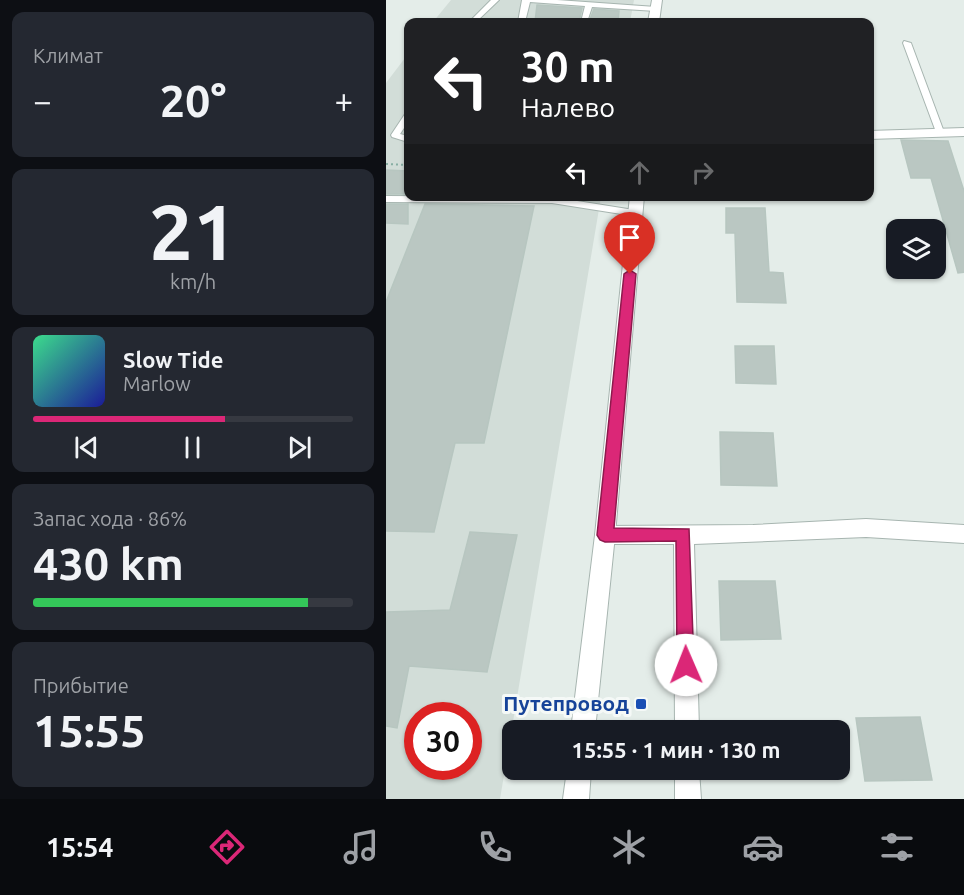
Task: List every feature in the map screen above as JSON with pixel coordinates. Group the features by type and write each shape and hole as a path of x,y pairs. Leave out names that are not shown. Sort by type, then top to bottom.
{"street":[{"path":"874,135 965,132"},
{"path":"584,720 605,535 636,205"},
{"path":"605,535 866,528 965,534"},
{"path":"684,534 687,720"},
{"path":"576,799 578,780"},
{"path":"687,780 688,799"}],"lane":[{"path":"476,18 495,0"},
{"path":"522,18 526,0 589,5 656,5"},
{"path":"585,18 589,5"},
{"path":"906,43 940,132"},
{"path":"404,122 395,135 404,138"},
{"path":"386,199 404,199"},
{"path":"569,201 636,205"}],"path":[{"path":"386,164 404,165"}],"shaded area":[{"path":"451,0 634,0 631,18 436,18"},
{"path":"404,59 404,201 600,201 513,720 502,720 503,780 500,799 386,799 386,83"}],"building":[{"path":"537,5 582,8 580,18 535,18"},
{"path":"594,9 619,11 618,18 591,18"},
{"path":"901,140 948,141 965,194 965,272 958,273 946,231 946,219 943,219 931,178 911,178"},
{"path":"386,170 404,171 404,194 386,194"},
{"path":"386,204 408,204 408,224 386,223"},
{"path":"425,204 534,206 484,443 455,443 434,532 386,531 386,302"},
{"path":"726,208 765,208 769,272 783,273 786,303 737,302 735,233 726,233"},
{"path":"735,346 774,346 776,384 736,383"},
{"path":"720,432 773,433 777,486 721,485"},
{"path":"470,532 517,535 487,672 409,666 397,728 386,726 386,612 450,610"},
{"path":"719,581 775,581 781,639 721,640"},
{"path":"920,717 932,780 865,781 856,718"}],"place":[{"name":"Путепровод","path":"641,704"}],"route":[{"path":"630,274 605,535 684,534 686,665"}]}
